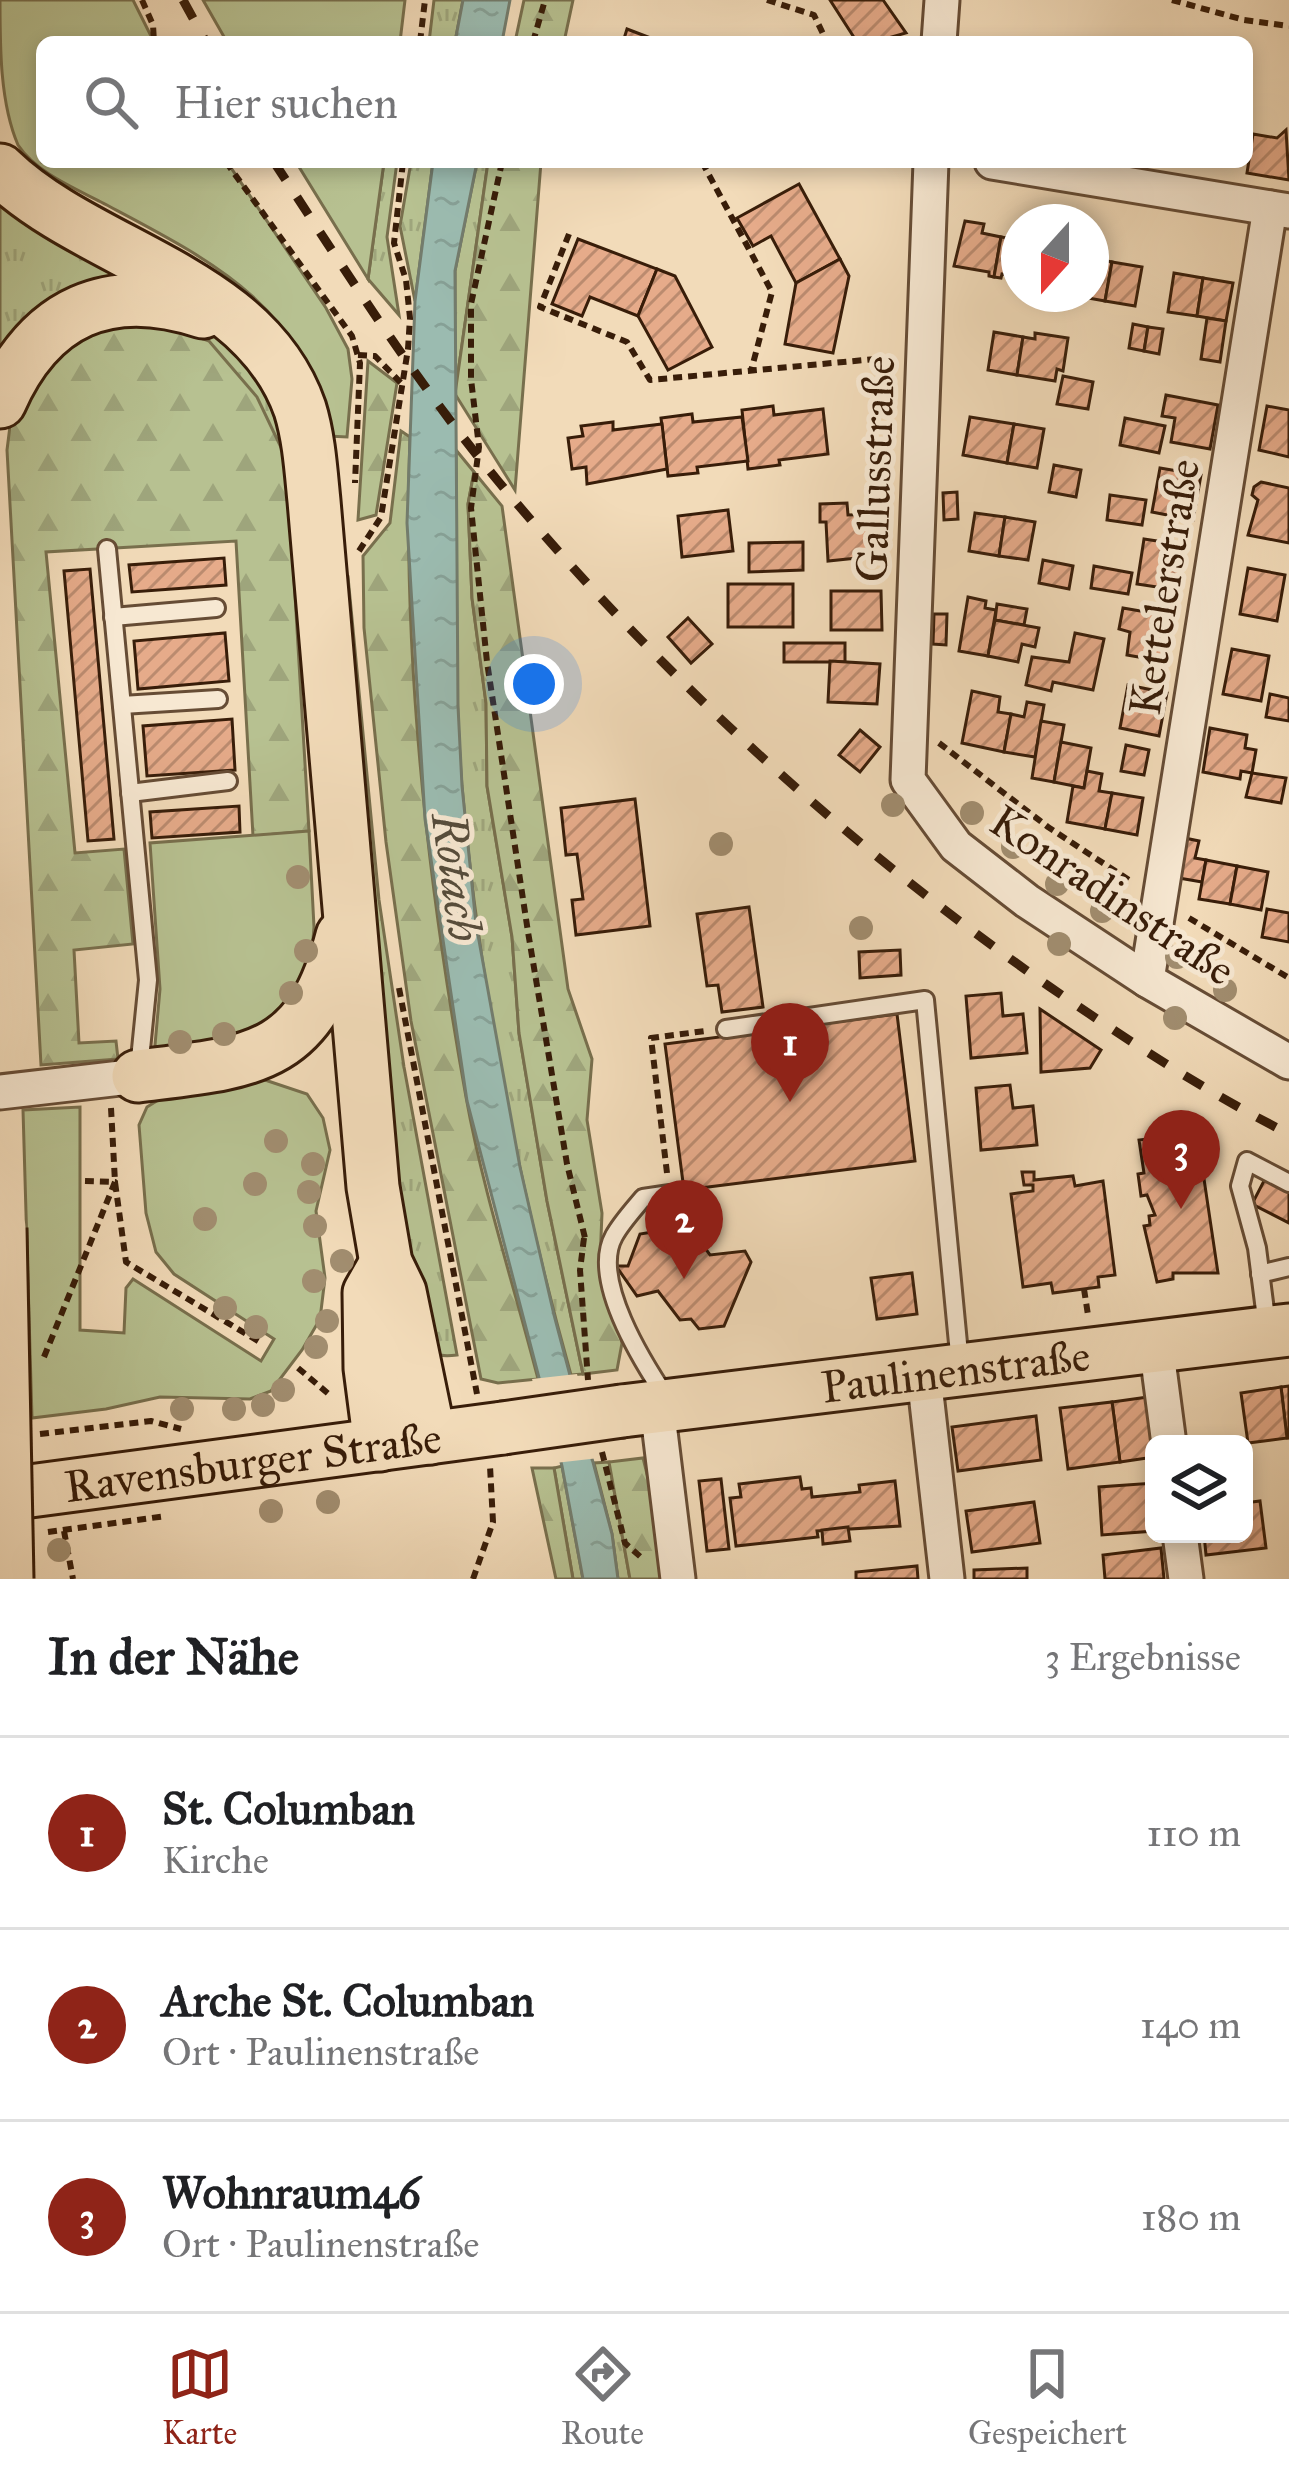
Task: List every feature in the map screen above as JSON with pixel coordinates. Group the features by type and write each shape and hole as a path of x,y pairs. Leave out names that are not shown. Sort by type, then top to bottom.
{"main road":[{"path":"0,170 23,193 59,217 206,298 247,332 287,380 301,412 310,460 373,1187 386,1264 400,1292 430,1438"},
{"path":"0,402 9,381 41,339 77,311 106,301 144,298 176,303 247,332"},
{"path":"124,1079 239,1063 277,1046 302,1023 326,988 348,912"},
{"path":"0,1228 7,1579"},
{"path":"380,1445 370,1368 369,1293 386,1264"},
{"name":"Paulinenstraße","path":"490,1429 1279,1331"},
{"name":"Ravensburger Straße","path":"0,1495 490,1429"}],"street":[{"path":"939,36 942,0"},
{"name":"Gallusstraße","path":"908,780 931,168"},
{"path":"1029,168 1280,209"},
{"name":"Kettelerstraße","path":"1147,980 1280,209"},
{"name":"Konradinstraße","path":"908,780 956,846 1027,901 1147,980 1289,1062"},
{"path":"0,1092 124,1079"},
{"path":"1156,1345 1167,1435"},
{"path":"943,1373 946,1579"},
{"path":"650,1408 679,1579"},
{"path":"0,1447 79,1474 123,1480"},
{"path":"1181,1543 1186,1579"}],"lane":[{"path":"107,548 148,980 124,1079"},
{"path":"113,617 216,608"},
{"path":"122,705 218,699"},
{"path":"130,794 228,781"},
{"path":"726,1029 925,1000 943,1373"},
{"path":"1279,1331 1240,1186 1247,1161 1289,1183"},
{"path":"650,1408 606,1270 611,1238 643,1198 670,1195"},
{"path":"1260,1274 1289,1267"}],"path":[{"path":"142,0 154,36"},
{"path":"421,36 425,0"},
{"path":"535,36 545,0"},
{"path":"767,0 814,15 824,36"},
{"path":"1172,0 1244,20 1289,26"},
{"path":"230,168 352,336 357,356 355,486 350,500"},
{"path":"350,564 381,517 402,385 410,318 406,280 394,243 402,168"},
{"path":"501,168 471,304 471,379 478,447 471,508 487,662 528,932 567,1163 590,1256"},
{"path":"705,168 772,292 751,371"},
{"path":"568,234 540,307 627,342 650,380 924,354"},
{"path":"357,356 376,356 402,385"},
{"path":"910,727 943,745 1048,826 1289,978"},
{"path":"398,978 490,1429 493,1522 473,1579"},
{"path":"670,1195 651,1037 726,1029"},
{"path":"124,1079 115,1182 126,1262 263,1344"},
{"path":"85,1181 115,1182"},
{"path":"39,1366 115,1182"},
{"path":"1084,1289 1086,1304"},
{"path":"298,1368 337,1404"},
{"path":"64,1532 73,1579"}],"green space":[{"path":"0,0 133,0 151,36 36,36 36,164 18,145 12,129 1,55"},
{"path":"203,0 405,0 401,36 224,36"},
{"path":"434,0 463,0 456,36 430,36"},
{"path":"524,0 573,0 565,36 516,36"},
{"path":"41,168 231,168 326,308 348,349 352,379 347,437 328,436 317,391 299,352 247,291 179,244"},
{"path":"300,168 383,168 368,279"},
{"path":"383,168 396,168 387,237 399,315 368,279"},
{"path":"410,168 432,168 415,301 400,226"},
{"path":"476,168 487,168 455,394 455,271"},
{"path":"487,168 541,168 515,490 455,394"},
{"path":"0,192 123,279 0,353"},
{"path":"153,320 209,341 257,397 287,460 309,831 253,836 236,541 46,552 75,853 124,849 133,944 74,950 79,1043 116,1041 118,1059 41,1065 7,450 13,402 44,363 92,330"},
{"path":"197,321 234,351 258,380 287,460 30,365"},
{"path":"368,361 397,383 376,515 358,520"},
{"path":"401,431 410,437 414,685 440,934 473,1132 538,1379 498,1383 481,1379 411,1021 364,628 363,556 390,523"},
{"path":"456,450 474,472 468,504 472,598 486,703 487,786 512,937 519,1033 583,1374 571,1375 534,1232 478,933 459,744"},
{"path":"474,472 502,506 568,989 592,1059 587,1120 602,1213 600,1261 622,1343 617,1370 583,1374 519,1033 512,937 487,786 486,703 472,598 468,504"},
{"path":"348,577 379,900 457,1355 437,1355 423,1342 390,1124 337,578"},
{"path":"309,831 314,927 310,977 253,1038 160,1052 155,1045 160,989 150,843"},
{"path":"259,1078 307,1094 323,1118 330,1150 316,1211 325,1278 320,1319 302,1350 271,1391 250,1399 160,1397 32,1418 23,1110 80,1107 80,1330 124,1333 126,1288 133,1279 261,1361 274,1339 174,1274 156,1252 146,1213 139,1125 147,1107 168,1094"},
{"path":"643,1458 673,1579 630,1579 609,1462"},
{"path":"609,1462 630,1579 618,1579 594,1463"},
{"path":"562,1466 583,1579 573,1579 554,1468"},
{"path":"532,1468 554,1468 573,1579 556,1579"}],"water":[{"path":"463,0 510,0 503,36 456,36"},
{"name":"Rotach","path":"432,168 476,168 455,271 462,786 476,924 520,1167 612,1534 618,1579 583,1579 562,1466 467,1101 425,819 407,523 415,301"}],"pier":[{"path":"577,1374 599,1458 555,1463 532,1379"}],"building":[{"path":"830,0 883,0 906,33 895,36 853,36"},
{"path":"1286,130 1289,180 1247,173 1253,168 1253,134 1277,138"},
{"path":"799,184 840,259 796,283 771,236 753,246 737,218"},
{"path":"965,221 984,224 982,233 1001,237 994,277 954,266"},
{"path":"1001,237 1001,278 994,277"},
{"path":"578,239 657,269 638,316 590,297 582,316 552,304"},
{"path":"840,259 849,276 833,353 785,344 796,283"},
{"path":"1112,262 1142,267 1135,306 1109,302"},
{"path":"657,269 675,276 712,347 668,370 638,316"},
{"path":"1174,273 1203,278 1197,316 1168,312"},
{"path":"1203,278 1233,283 1226,321 1197,316"},
{"path":"1207,318 1226,321 1220,362 1201,359"},
{"path":"1133,324 1148,327 1144,351 1129,348"},
{"path":"1148,327 1163,329 1159,354 1144,351"},
{"path":"994,332 1023,337 1017,375 988,370"},
{"path":"1035,333 1068,338 1063,371 1057,369 1055,381 1017,375 1023,337 1035,339"},
{"path":"1063,376 1093,382 1088,409 1057,404"},
{"path":"1166,395 1218,405 1210,449 1171,442 1175,418 1162,416"},
{"path":"773,406 774,415 823,409 828,454 748,469 742,410"},
{"path":"1267,406 1289,410 1289,457 1259,450"},
{"path":"692,414 693,422 742,417 748,461 668,476 661,418"},
{"path":"970,417 1014,424 1007,463 963,455"},
{"path":"1125,418 1165,426 1159,453 1120,445"},
{"path":"613,422 613,430 662,424 667,469 587,484 586,467 572,469 568,438 583,436 581,426"},
{"path":"1014,424 1044,429 1037,468 1007,463"},
{"path":"1054,465 1081,470 1076,497 1049,492"},
{"path":"1160,468 1201,475 1193,520 1152,512"},
{"path":"1261,482 1289,488 1289,543 1248,535 1258,500 1252,495"},
{"path":"957,492 958,519 944,520 943,493"},
{"path":"1110,495 1146,500 1142,525 1107,520"},
{"path":"847,503 848,515 875,514 877,556 828,561 820,504"},
{"path":"728,510 733,551 682,557 678,516"},
{"path":"975,513 1005,517 999,556 969,551"},
{"path":"1005,517 1035,522 1028,560 999,556"},
{"path":"1144,539 1184,545 1177,590 1137,584"},
{"path":"803,542 803,570 749,572 749,543"},
{"path":"224,558 226,585 132,592 129,565"},
{"path":"1043,560 1073,566 1069,589 1039,583"},
{"path":"1094,566 1132,573 1128,594 1091,588"},
{"path":"1248,568 1285,575 1277,621 1240,614"},
{"path":"90,569 114,839 88,841 64,571"},
{"path":"728,584 793,584 793,627 728,627"},
{"path":"831,591 881,591 882,630 831,630"},
{"path":"968,597 986,601 985,608 996,610 988,656 959,651"},
{"path":"997,604 1027,609 1024,625 995,620"},
{"path":"1123,608 1175,617 1167,662 1127,655 1130,632 1119,629"},
{"path":"934,614 947,614 946,645 933,644"},
{"path":"688,618 712,644 691,663 668,637"},
{"path":"995,620 1039,628 1035,647 1022,644 1018,662 988,656"},
{"path":"225,633 229,681 138,689 134,641"},
{"path":"1075,633 1104,639 1093,690 1053,682 1051,691 1026,685 1032,657 1069,662"},
{"path":"784,643 845,643 845,662 784,662"},
{"path":"1232,649 1269,656 1261,701 1223,694"},
{"path":"830,661 880,664 877,704 828,702"},
{"path":"1128,685 1167,693 1159,736 1120,728"},
{"path":"972,691 1000,697 998,712 1011,714 1004,752 962,743"},
{"path":"1270,694 1289,698 1289,721 1266,717"},
{"path":"1027,702 1044,705 1035,757 1004,752 1011,714 1024,717"},
{"path":"232,719 235,770 147,776 143,726"},
{"path":"1041,721 1064,725 1054,782 1032,778"},
{"path":"1210,728 1247,735 1245,748 1256,750 1252,773 1241,771 1240,779 1203,772"},
{"path":"860,730 880,747 860,772 839,755"},
{"path":"1061,742 1091,748 1084,788 1054,782"},
{"path":"1126,745 1149,750 1144,775 1121,771"},
{"path":"1087,771 1102,774 1099,791 1112,793 1105,829 1067,822 1073,786 1084,788"},
{"path":"1252,773 1286,778 1281,803 1246,797"},
{"path":"1112,793 1143,798 1137,835 1105,829"},
{"path":"635,799 650,926 576,935 572,900 583,899 577,854 566,855 561,808"},
{"path":"239,806 240,832 152,838 150,812"},
{"path":"1180,837 1199,841 1195,858 1206,860 1202,882 1173,877"},
{"path":"1206,860 1237,866 1230,904 1199,899"},
{"path":"1237,866 1268,872 1261,910 1230,904"},
{"path":"749,907 763,1007 722,1012 718,985 707,986 697,914"},
{"path":"1267,909 1289,913 1289,942 1262,937"},
{"path":"900,950 901,975 860,978 859,952"},
{"path":"1001,993 1003,1016 1023,1014 1027,1053 971,1058 966,996"},
{"path":"1040,1009 1101,1050 1090,1068 1041,1072"},
{"path":"897,1014 915,1161 684,1190 665,1044"},
{"path":"1010,1085 1013,1108 1033,1106 1037,1145 981,1150 976,1088"},
{"path":"1197,1132 1218,1273 1173,1273 1173,1279 1157,1282 1144,1226 1155,1215 1147,1195 1141,1196 1138,1174 1144,1173 1139,1140 1157,1138 1158,1144"},
{"path":"1022,1172 1034,1172 1034,1180 1073,1176 1075,1186 1103,1181 1115,1275 1098,1277 1099,1287 1053,1293 1051,1283 1023,1287 1011,1194 1033,1191 1033,1185 1024,1185"},
{"path":"1266,1177 1289,1189 1289,1223 1252,1204"},
{"path":"689,1226 710,1255 745,1251 751,1262 724,1326 699,1329 691,1319 680,1320 658,1291 637,1296 616,1266 628,1266 640,1234"},
{"path":"912,1273 917,1314 877,1319 871,1278"},
{"path":"1289,1386 1289,1438 1287,1438 1281,1387"},
{"path":"1281,1387 1287,1438 1253,1442 1253,1435 1247,1435 1241,1393"},
{"path":"1148,1397 1152,1435 1145,1435 1145,1458 1120,1462 1112,1402"},
{"path":"1112,1402 1120,1462 1068,1469 1060,1408"},
{"path":"1036,1416 1041,1460 958,1471 952,1427"},
{"path":"800,1477 802,1489 811,1488 812,1497 860,1492 859,1485 895,1481 900,1526 817,1531 818,1537 736,1546 730,1498 741,1497 739,1484"},
{"path":"721,1479 729,1549 707,1551 699,1481"},
{"path":"1145,1484 1145,1532 1102,1535 1099,1487"},
{"path":"1260,1501 1266,1548 1206,1555 1205,1543 1253,1543 1253,1502"},
{"path":"1034,1502 1040,1543 972,1552 966,1511"},
{"path":"848,1527 850,1541 823,1544 822,1530"},
{"path":"1161,1548 1164,1579 1105,1579 1103,1555"},
{"path":"917,1566 918,1579 856,1579 856,1572"},
{"path":"1027,1568 1027,1579 974,1579 974,1570"}],"railway":[{"path":"183,0 203,36"},
{"path":"278,168 438,404 498,481 623,621 757,753 900,875 1050,987 1227,1101 1289,1134"}],"place":[{"name":"St. Columban","path":"790,1102"},
{"name":"Wohnraum46","path":"1181,1209"},
{"name":"Arche St. Columban","path":"684,1279"}]}
